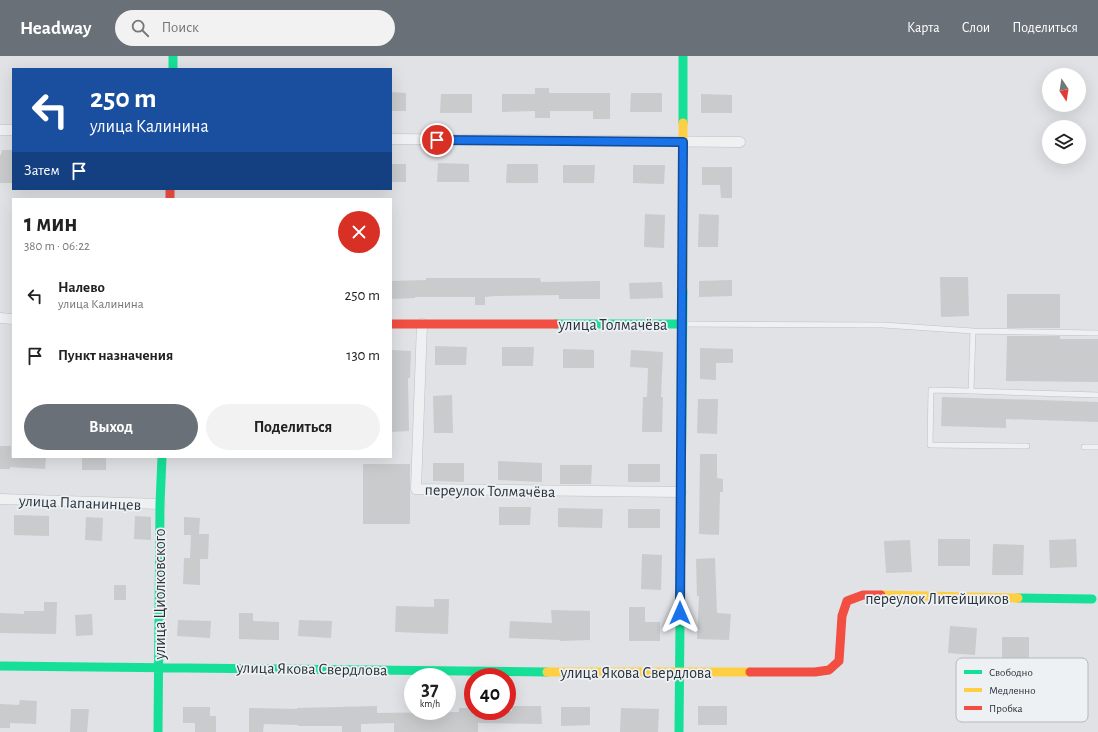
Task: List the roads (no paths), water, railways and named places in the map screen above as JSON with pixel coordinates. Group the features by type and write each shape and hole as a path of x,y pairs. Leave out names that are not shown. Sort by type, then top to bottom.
{"street":[{"path":"173,56 173,68"},
{"path":"679,732 683,56"},
{"path":"0,130 12,130"},
{"path":"392,139 740,142"},
{"path":"0,318 12,319"},
{"name":"улица Толмачёва","path":"392,324 682,324"},
{"name":"переулок Толмачёва","path":"422,324 416,489 680,492"},
{"name":"улица Циолковского","path":"158,732 160,504 162,458"},
{"name":"улица Папанинцев","path":"0,499 160,504"},
{"name":"переулок Литейщиков","path":"815,672 829,670 839,661 842,616 847,601 863,596 1092,599"},
{"name":"улица Якова Свердлова","path":"0,666 158,666 680,673 815,672"}],"lane":[{"name":"улица Толмачёва","path":"682,324 883,325 973,331 1098,333"},
{"path":"971,391 973,331"},
{"path":"1027,446 930,445 931,390 1098,395"},
{"path":"1084,447 1098,447"}]}
